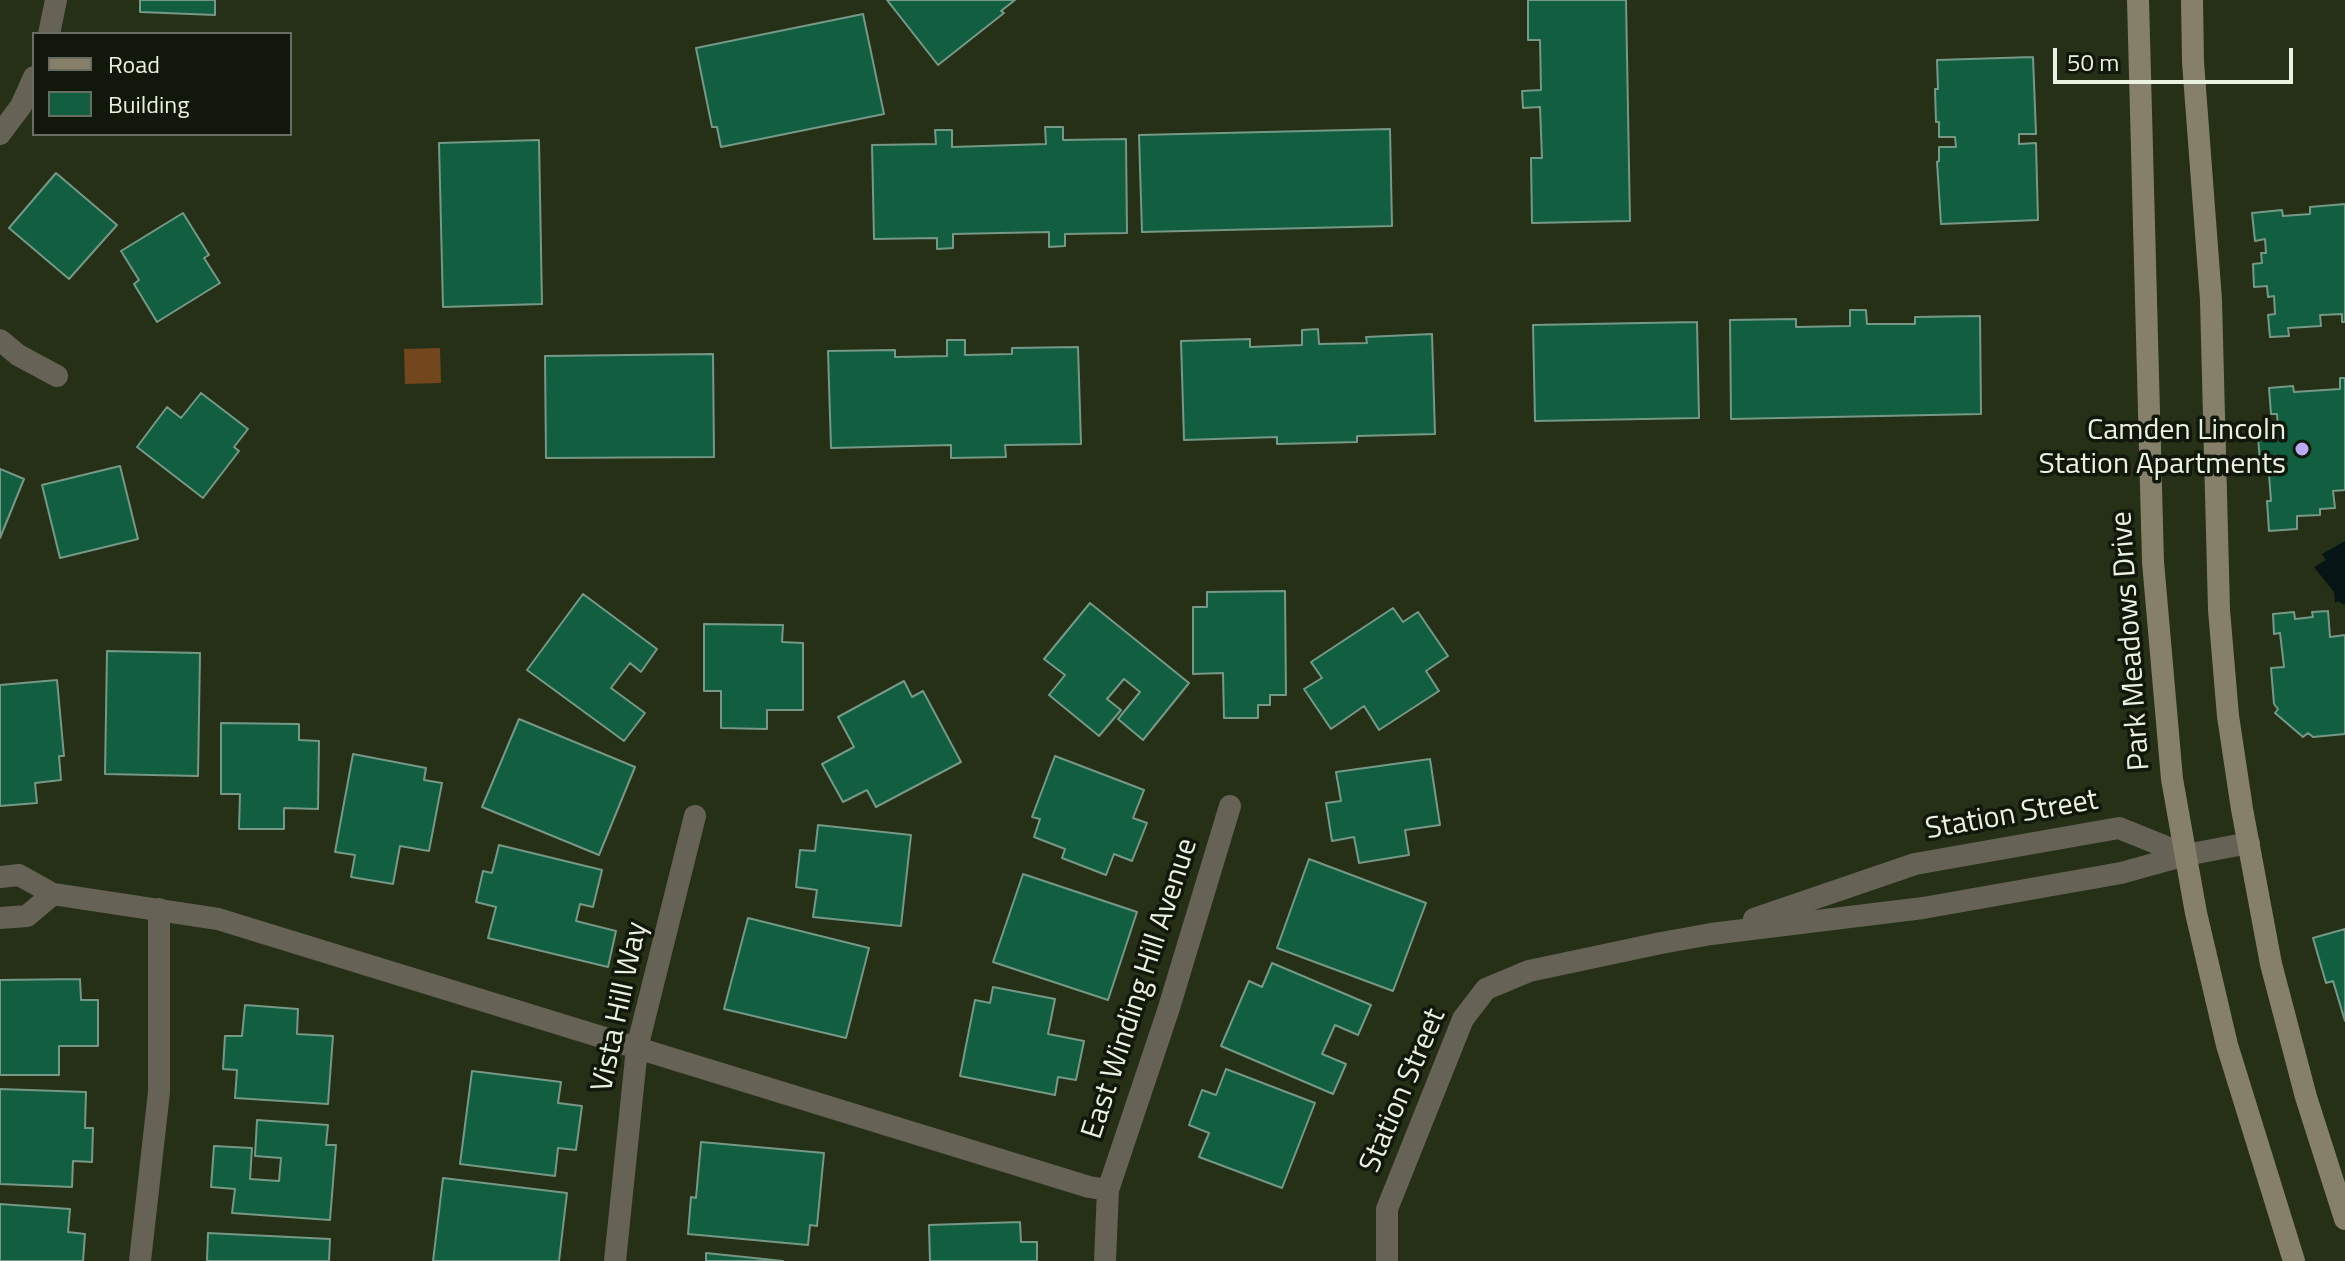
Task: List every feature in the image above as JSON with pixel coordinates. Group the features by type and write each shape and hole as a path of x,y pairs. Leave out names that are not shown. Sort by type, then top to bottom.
{"main road":[{"name":"Park Meadows Drive","path":"2138,0 2153,562 2172,779 2196,913 2227,1045 2294,1261"},
{"path":"2192,0 2193,62 2211,300 2219,610 2228,716 2271,964 2306,1097 2345,1219"}],"street":[{"path":"49,32 56,0"},
{"path":"0,134 21,106 32,81"},
{"path":"0,340 18,355 57,376"},
{"name":"East Winding Hill Avenue","path":"1105,1261 1108,1190 1168,1011 1230,806"},
{"name":"Vista Hill Way","path":"615,1261 637,1048 695,816"},
{"name":"Station Street","path":"1711,934 1915,864 2119,828 2186,855"},
{"name":"Station Street","path":"1387,1261 1387,1209 1463,1019 1486,989 1529,971 1578,959 1711,934 1923,908 2121,873 2186,855 2249,843"},
{"path":"0,877 19,875 53,894 218,919 1089,1187 1108,1190"},
{"path":"0,918 27,916 53,894"},
{"path":"140,1261 159,1092 159,909"}],"shaded area":[{"path":"440,348 441,383 405,384 404,349"},
{"path":"2345,541 2344,605 2338,601 2335,603 2334,592 2314,567 2326,560 2322,554"}],"building":[{"path":"140,0 215,0 215,15 140,12"},
{"path":"887,0 1015,0 1001,11 1004,13 938,65"},
{"path":"1528,0 1626,0 1630,221 1532,223 1531,158 1542,158 1540,107 1523,108 1522,91 1541,90 1540,40 1528,40"},
{"path":"863,14 884,114 721,147 717,127 712,127 696,48"},
{"path":"2033,57 2036,134 2019,134 2019,144 2036,143 2038,220 1941,224 1939,147 1956,147 1955,137 1939,137 1935,89 1938,89 1937,60"},
{"path":"1045,127 1063,127 1063,140 1126,139 1127,233 1065,234 1065,246 1049,247 1049,232 953,234 953,248 937,249 937,238 874,239 872,145 936,144 935,130 952,130 952,147 1046,144"},
{"path":"1390,129 1392,226 1142,232 1139,135"},
{"path":"539,140 542,304 443,307 439,143"},
{"path":"56,173 117,225 69,279 9,228"},
{"name":"Camden Lincoln Station Apartments","path":"2345,204 2345,322 2342,322 2342,314 2320,315 2321,326 2288,328 2289,336 2270,337 2268,315 2275,314 2274,296 2268,297 2267,286 2254,287 2253,264 2262,263 2261,253 2266,253 2265,239 2255,241 2252,213 2282,210 2283,216 2310,214 2310,207"},
{"path":"183,213 209,255 204,258 220,283 157,322 134,284 139,280 121,251"},
{"path":"1850,310 1866,310 1867,324 1915,324 1915,317 1980,316 1981,414 1731,419 1730,320 1796,319 1796,327 1850,326"},
{"path":"1697,322 1699,418 1535,421 1533,325"},
{"path":"1318,329 1319,344 1367,343 1366,337 1432,334 1435,434 1357,436 1357,442 1277,444 1277,437 1184,440 1181,341 1250,339 1250,347 1302,345 1302,330"},
{"path":"947,340 965,340 965,355 1012,354 1012,348 1078,347 1081,444 1005,445 1006,457 951,458 951,445 831,448 828,351 895,350 895,357 947,356"},
{"path":"713,354 714,457 546,458 545,356"},
{"name":"Camden Lincoln Station Apartments","path":"2340,378 2345,378 2345,490 2333,491 2335,508 2320,509 2320,515 2297,516 2297,529 2269,531 2267,501 2271,501 2268,461 2260,461 2258,438 2270,437 2269,428 2278,427 2277,414 2271,414 2269,388 2293,386 2294,392 2340,389"},
{"path":"201,393 248,429 234,447 239,451 203,498 137,447 167,407 181,418"},
{"path":"120,466 138,539 60,558 42,485"},
{"path":"0,469 24,479 0,538"},
{"path":"1285,591 1286,695 1270,695 1270,705 1258,705 1258,718 1224,718 1223,673 1193,674 1193,607 1207,607 1207,592"},
{"path":"583,594 657,649 641,672 630,663 611,688 645,713 624,741 527,670"},
{"path":"1090,603 1189,683 1143,740 1118,719 1140,692 1124,679 1107,699 1121,710 1099,736 1049,695 1065,675 1044,659"},
{"path":"1393,608 1403,622 1418,612 1448,656 1426,671 1439,691 1379,730 1364,706 1331,729 1304,689 1322,678 1311,662"},
{"path":"2328,611 2330,637 2345,635 2345,734 2313,737 2308,733 2303,737 2275,713 2278,709 2274,704 2271,668 2284,667 2280,633 2274,634 2273,614 2294,612 2295,619 2313,617 2312,612"},
{"path":"704,624 783,625 782,642 803,643 803,710 767,710 767,729 721,728 721,691 704,691"},
{"path":"107,651 200,653 198,776 105,774"},
{"path":"57,680 64,756 59,756 61,780 35,783 37,803 0,806 0,685"},
{"path":"904,681 912,697 923,691 961,762 876,807 867,790 843,802 822,764 854,747 838,717"},
{"path":"519,719 635,767 599,855 482,807"},
{"path":"221,723 299,724 299,740 319,741 318,809 284,808 284,829 239,829 240,794 221,794"},
{"path":"353,754 426,768 424,780 442,783 429,851 400,846 393,884 351,877 355,855 335,852"},
{"path":"1055,756 1144,790 1133,818 1147,823 1132,861 1114,854 1106,875 1062,858 1065,849 1034,837 1040,819 1032,817"},
{"path":"1430,759 1440,825 1405,830 1409,855 1359,863 1354,837 1332,841 1326,803 1341,801 1336,772"},
{"path":"818,825 911,835 901,926 813,917 817,890 796,887 800,850 815,851"},
{"path":"499,845 602,870 593,907 580,904 576,921 616,931 608,967 488,938 496,907 476,902 483,871 492,873"},
{"path":"1309,859 1426,903 1393,991 1277,948"},
{"path":"1023,874 1137,912 1108,1000 993,962"},
{"path":"748,918 869,948 846,1038 724,1009"},
{"path":"2345,929 2345,1021 2333,981 2326,983 2313,938"},
{"path":"1272,963 1371,1005 1358,1035 1335,1025 1322,1054 1346,1064 1333,1094 1221,1046 1249,981 1262,987"},
{"path":"80,979 81,1000 98,1000 98,1046 59,1046 59,1075 0,1075 0,980"},
{"path":"993,987 1055,999 1048,1034 1084,1041 1076,1080 1058,1077 1055,1095 960,1076 975,1000 990,1003"},
{"path":"245,1005 298,1009 297,1034 333,1036 328,1104 235,1098 237,1070 223,1069 225,1036 242,1036"},
{"path":"1226,1069 1315,1103 1282,1188 1199,1157 1209,1133 1189,1125 1202,1090 1216,1095"},
{"path":"472,1071 561,1082 558,1103 582,1106 576,1150 558,1148 555,1176 460,1164"},
{"path":"0,1089 86,1092 85,1128 93,1128 92,1162 73,1161 72,1187 0,1184"},
{"path":"257,1120 328,1125 326,1145 336,1145 330,1220 232,1213 235,1189 211,1187 214,1146 252,1148 250,1179 279,1181 281,1158 255,1156"},
{"path":"701,1142 824,1153 817,1226 810,1225 808,1245 688,1234 691,1197 696,1198"},
{"path":"443,1178 567,1193 559,1261 433,1261"},
{"path":"0,1204 70,1209 68,1232 85,1234 83,1261 0,1261"},
{"path":"1020,1222 1021,1242 1037,1242 1037,1261 930,1261 929,1225"},
{"path":"208,1233 330,1239 329,1261 207,1261"},
{"path":"706,1253 783,1261 706,1261"}],"place":[{"name":"Camden Lincoln Station Apartments","path":"2302,449"}]}
